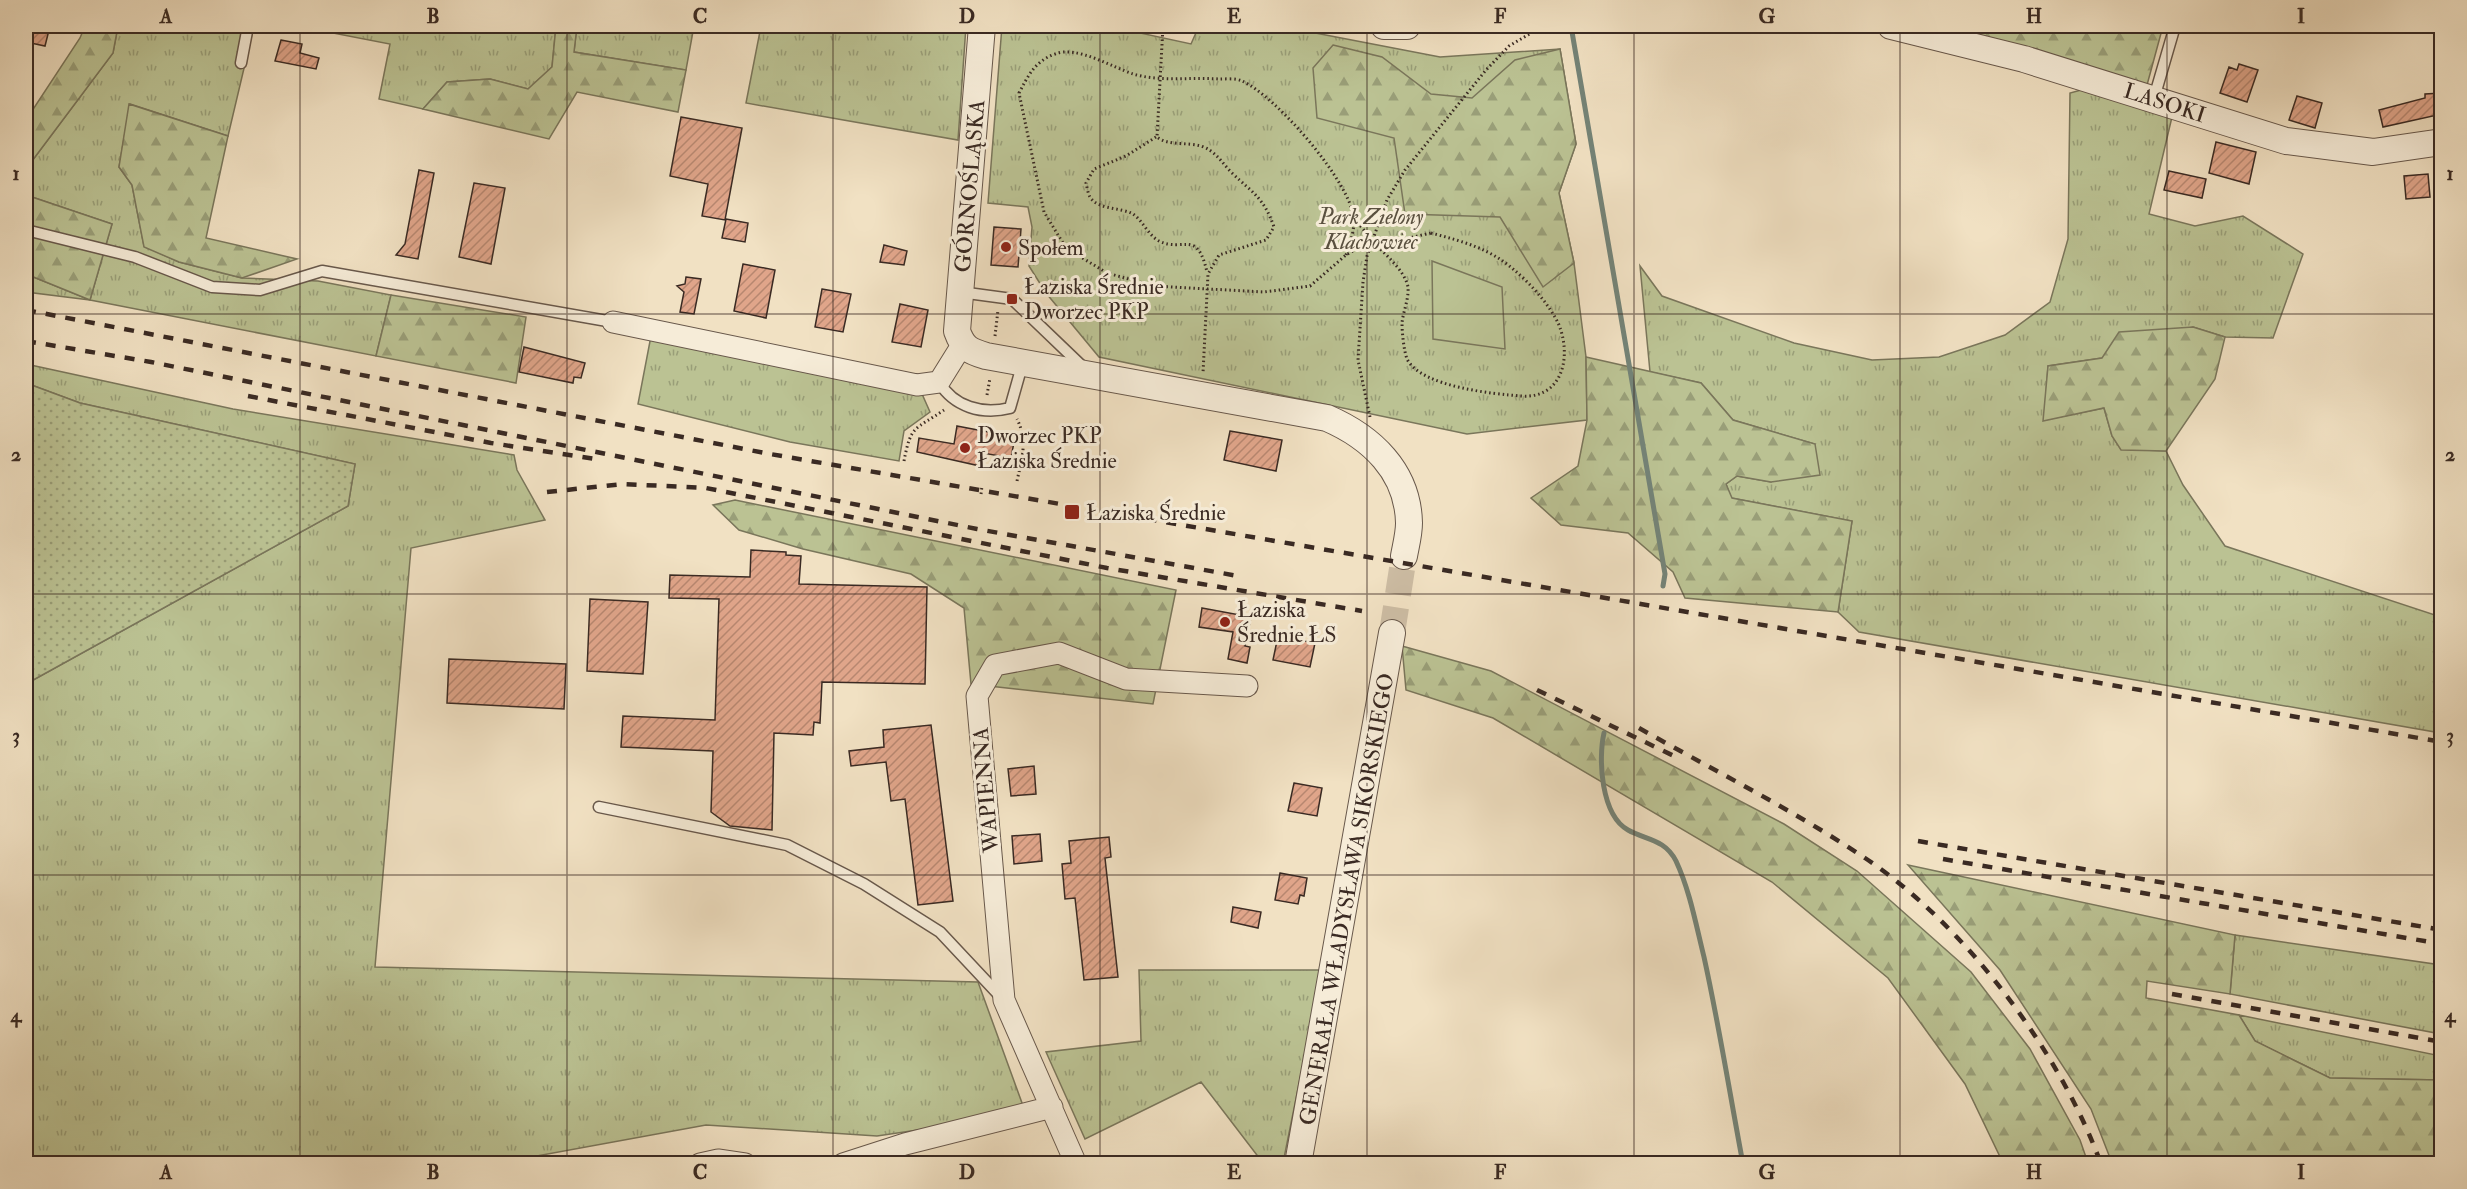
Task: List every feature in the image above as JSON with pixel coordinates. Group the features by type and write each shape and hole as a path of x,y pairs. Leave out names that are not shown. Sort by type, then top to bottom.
{"street":[{"name":"GÓRNOŚLĄSKA","path":"962,345 957,331 982,26"},
{"name":"LASOKI","path":"1891,26 2024,59 2286,141 2373,152 2442,142"},
{"path":"613,322 917,385 939,382 962,345 971,352 986,356 1328,418 1353,429 1378,448 1402,488 1409,522 1404,556"},
{"name":"GENERAŁA WŁADYSŁAWA SIKORSKIEGO","path":"1298,1164 1392,633"},
{"name":"WAPIENNA","path":"1076,1164 1004,1000 977,696 995,665 1059,653 1126,679 1247,686"},
{"path":"843,1164 905,1144 1052,1107"},
{"path":"700,1164 718,1160 745,1164"}],"lane":[{"path":"241,63 248,26"},
{"path":"2154,98 2175,26"},
{"path":"26,231 135,257 212,287 260,290 322,271 613,322"},
{"path":"960,292 1012,299 1089,374"},
{"path":"939,382 948,397 964,406 999,411 1010,408 1023,362"},
{"path":"599,807 787,845 864,884 940,932 984,975 1004,1000"}],"path":[{"path":"1156,137 1163,26"},
{"path":"1378,448 1358,360 1363,282 1372,240 1387,200 1405,170 1494,62 1509,46 1543,26"},
{"path":"1160,78 1133,74 1090,56 1056,53 1034,66 1019,93 1031,160 1044,212 1066,248 1107,273 1154,286 1264,292 1310,286 1346,255 1372,240 1431,234 1477,245 1513,268 1539,297 1559,326 1565,358 1563,373 1554,388 1530,397 1499,394 1452,386 1422,374 1408,360 1402,324 1408,287 1396,267 1372,240 1354,218 1344,190 1321,154 1280,110 1241,80 1185,76 1160,78"},
{"path":"1156,137 1162,142 1183,142 1203,147 1217,155 1232,174 1251,188 1268,210 1274,227 1266,240 1219,255 1208,274"},
{"path":"1156,137 1126,156 1094,168 1086,183 1090,197 1102,205 1122,209 1135,215 1160,241 1191,244 1204,255 1208,274 1202,381"},
{"path":"1346,255 1354,218"},
{"path":"904,461 908,438 913,429 957,402"},
{"path":"1010,408 1024,434 1017,481"},
{"path":"981,494 982,486"}],"green space":[{"path":"85,26 118,26 113,53 26,169 26,120 80,38"},
{"path":"118,26 254,26 228,136 130,104 119,167 132,185 144,246 179,262 242,278 318,281 391,295 376,356 90,300 112,224 26,195 26,169 113,53"},
{"path":"297,26 556,26 552,67 528,89 490,79 447,82 423,109 379,99 390,44"},
{"path":"556,26 577,26 574,52 686,70 678,112 577,92 549,139 423,109 447,82 490,79 528,89 552,67"},
{"path":"577,26 694,26 686,70 574,52"},
{"path":"761,26 966,26 958,140 746,103"},
{"name":"Park Zielony Klachowiec","path":"1002,26 1126,26 1126,30 1191,44 1199,26 1279,26 1440,57 1560,49 1576,144 1559,193 1574,263 1586,357 1587,420 1467,434 1099,357 1046,293 1029,266 1032,227 1028,207 988,203"},
{"path":"1928,26 2163,26 2147,85"},
{"path":"1333,45 1382,57 1431,94 1472,98 1515,60 1560,49 1576,144 1559,193 1574,263 1543,287 1500,217 1405,214 1394,138 1317,118 1313,68"},
{"path":"2081,90 2172,117 2149,214 2195,226 2243,216 2303,254 2273,338 2225,337 2193,327 2102,358 2048,366 2044,420 2104,408 2112,436 2121,449 2166,451 2183,485 2225,546 2441,617 2441,733 1859,632 1838,612 1852,521 1731,498 1726,484 1737,476 1771,482 1815,444 1733,420 1701,383 1650,372 1640,266 1662,296 1794,343 1872,360 1939,357 2005,335 2050,302 2068,239 2070,93"},
{"path":"129,104 228,136 206,238 297,259 242,278 179,262 144,247 132,185 119,167"},
{"path":"26,195 112,224 90,300 26,274"},
{"path":"1432,261 1502,287 1505,349 1433,339"},
{"path":"26,274 90,300 26,292"},
{"path":"391,295 526,317 516,383 376,356"},
{"path":"2193,327 2225,337 2215,379 2166,451 2121,450 2112,436 2104,408 2043,421 2048,366 2102,358 2119,332"},
{"path":"651,336 922,394 930,412 904,431 899,461 790,442 638,404"},
{"path":"1586,357 1701,383 1733,420 1815,444 1820,475 1771,482 1737,476 1726,484 1732,498 1852,521 1838,612 1685,598 1673,572 1628,533 1561,525 1531,498 1578,466 1587,420"},
{"path":"26,364 233,409 514,455 517,470 545,520 411,548 375,967 978,982 1026,1114 877,1136 706,1125 498,1163 26,1163 26,684 348,506 355,464 80,403 26,383"},
{"path":"26,383 80,403 355,464 348,506 26,684"},
{"path":"735,500 1176,590 1153,704 971,684 964,608 911,574 803,549 739,530 713,505"},
{"path":"1402,646 1491,671 1784,824 1857,871 1971,972 2030,1049 2080,1140 2088,1163 2003,1163 1965,1084 1888,978 1772,882 1493,718 1406,690"},
{"path":"1908,865 2235,935 2230,994 2147,981 2146,998 2239,1015 2255,1041 2330,1078 2441,1080 2441,1163 2112,1163 2091,1109 2000,970"},
{"path":"2235,935 2441,965 2441,1034 2230,994"},
{"path":"1139,970 1322,970 1283,1163 1263,1163 1201,1082 1085,1139 1046,1052 1141,1041"},
{"path":"2239,1015 2441,1056 2441,1080 2330,1078 2255,1041"}],"building":[{"path":"29,26 50,26 45,46 26,42"},
{"path":"281,40 302,44 300,53 319,58 316,69 275,61"},
{"path":"2239,64 2258,70 2247,102 2220,93 2229,67 2237,70"},
{"path":"2442,93 2442,114 2383,127 2379,110 2425,98 2425,94"},
{"path":"2297,96 2322,103 2315,128 2289,120"},
{"path":"681,117 742,128 725,220 702,216 708,184 670,176"},
{"path":"2216,142 2256,152 2249,184 2209,173"},
{"path":"419,170 434,173 418,259 396,255 405,244"},
{"path":"2169,171 2206,179 2202,198 2164,190"},
{"path":"2428,174 2430,197 2406,199 2404,176"},
{"path":"474,183 505,188 491,264 459,257"},
{"path":"726,219 748,223 745,242 722,238"},
{"name":"Społem","path":"994,227 1021,229 1018,267 991,265"},
{"path":"884,245 907,251 904,265 880,262"},
{"path":"743,264 775,270 766,318 734,311"},
{"path":"686,277 701,279 694,314 680,312 684,292 677,286 685,284"},
{"path":"822,289 851,294 843,332 815,327"},
{"path":"900,304 928,310 921,347 892,342"},
{"path":"524,347 585,363 581,378 574,377 573,383 519,372"},
{"name":"Dworzec PKP Łaziska Średnie","path":"957,426 1015,437 1011,458 983,453 980,466 917,452 919,438 954,444"},
{"path":"1230,431 1282,440 1276,471 1224,460"},
{"path":"751,550 786,552 786,555 801,556 799,584 927,587 925,684 822,682 820,723 814,722 813,735 774,733 772,830 730,826 711,812 713,751 621,747 623,716 715,720 719,599 669,598 670,575 750,577"},
{"path":"590,599 648,602 643,674 587,671"},
{"name":"Łaziska Średnie ŁS","path":"1202,608 1251,617 1245,646 1250,647 1247,663 1228,659 1233,632 1199,627"},
{"path":"1278,636 1315,643 1310,667 1273,660"},
{"path":"449,659 566,664 564,709 447,703"},
{"path":"931,725 953,901 918,905 905,799 891,801 886,762 851,766 849,751 884,747 883,730"},
{"path":"1034,766 1036,794 1011,796 1008,769"},
{"path":"1294,783 1322,788 1317,816 1288,811"},
{"path":"1040,834 1042,861 1014,864 1012,836"},
{"path":"1109,837 1111,857 1105,858 1118,977 1084,980 1075,898 1065,899 1062,864 1071,863 1069,841"},
{"path":"1280,873 1307,878 1304,896 1300,895 1298,904 1275,900"},
{"path":"1233,907 1261,912 1258,928 1231,922"}],"waterway":[{"path":"1571,26 1665,574 1663,586"},
{"path":"1604,733 1602,771 1607,800 1612,812 1619,823 1628,830 1666,848 1676,861 1685,884 1720,1034 1743,1164"}],"tunnel":[{"path":"1392,633 1404,556"}],"railway":[{"path":"26,310 770,454 2442,742"},
{"path":"26,341 151,362 977,529 1238,576"},
{"path":"248,396 491,443 595,459"},
{"path":"547,492 623,484 706,488 1107,568 1362,611"},
{"path":"1537,690 1674,756"},
{"path":"1639,728 1838,840 1902,885 1938,918 2005,993 2034,1035 2061,1078 2083,1121 2101,1164"},
{"path":"1918,841 2442,930"},
{"path":"1943,859 2442,944"},
{"path":"2172,994 2442,1042"}],"place":[{"name":"Społem","path":"1006,247"},
{"name":"Łaziska Średnie Dworzec PKP","path":"1012,299"},
{"name":"Dworzec PKP Łaziska Średnie","path":"965,448"},
{"name":"Łaziska Średnie","path":"1072,512"},
{"name":"Łaziska Średnie ŁS","path":"1225,622"}]}
